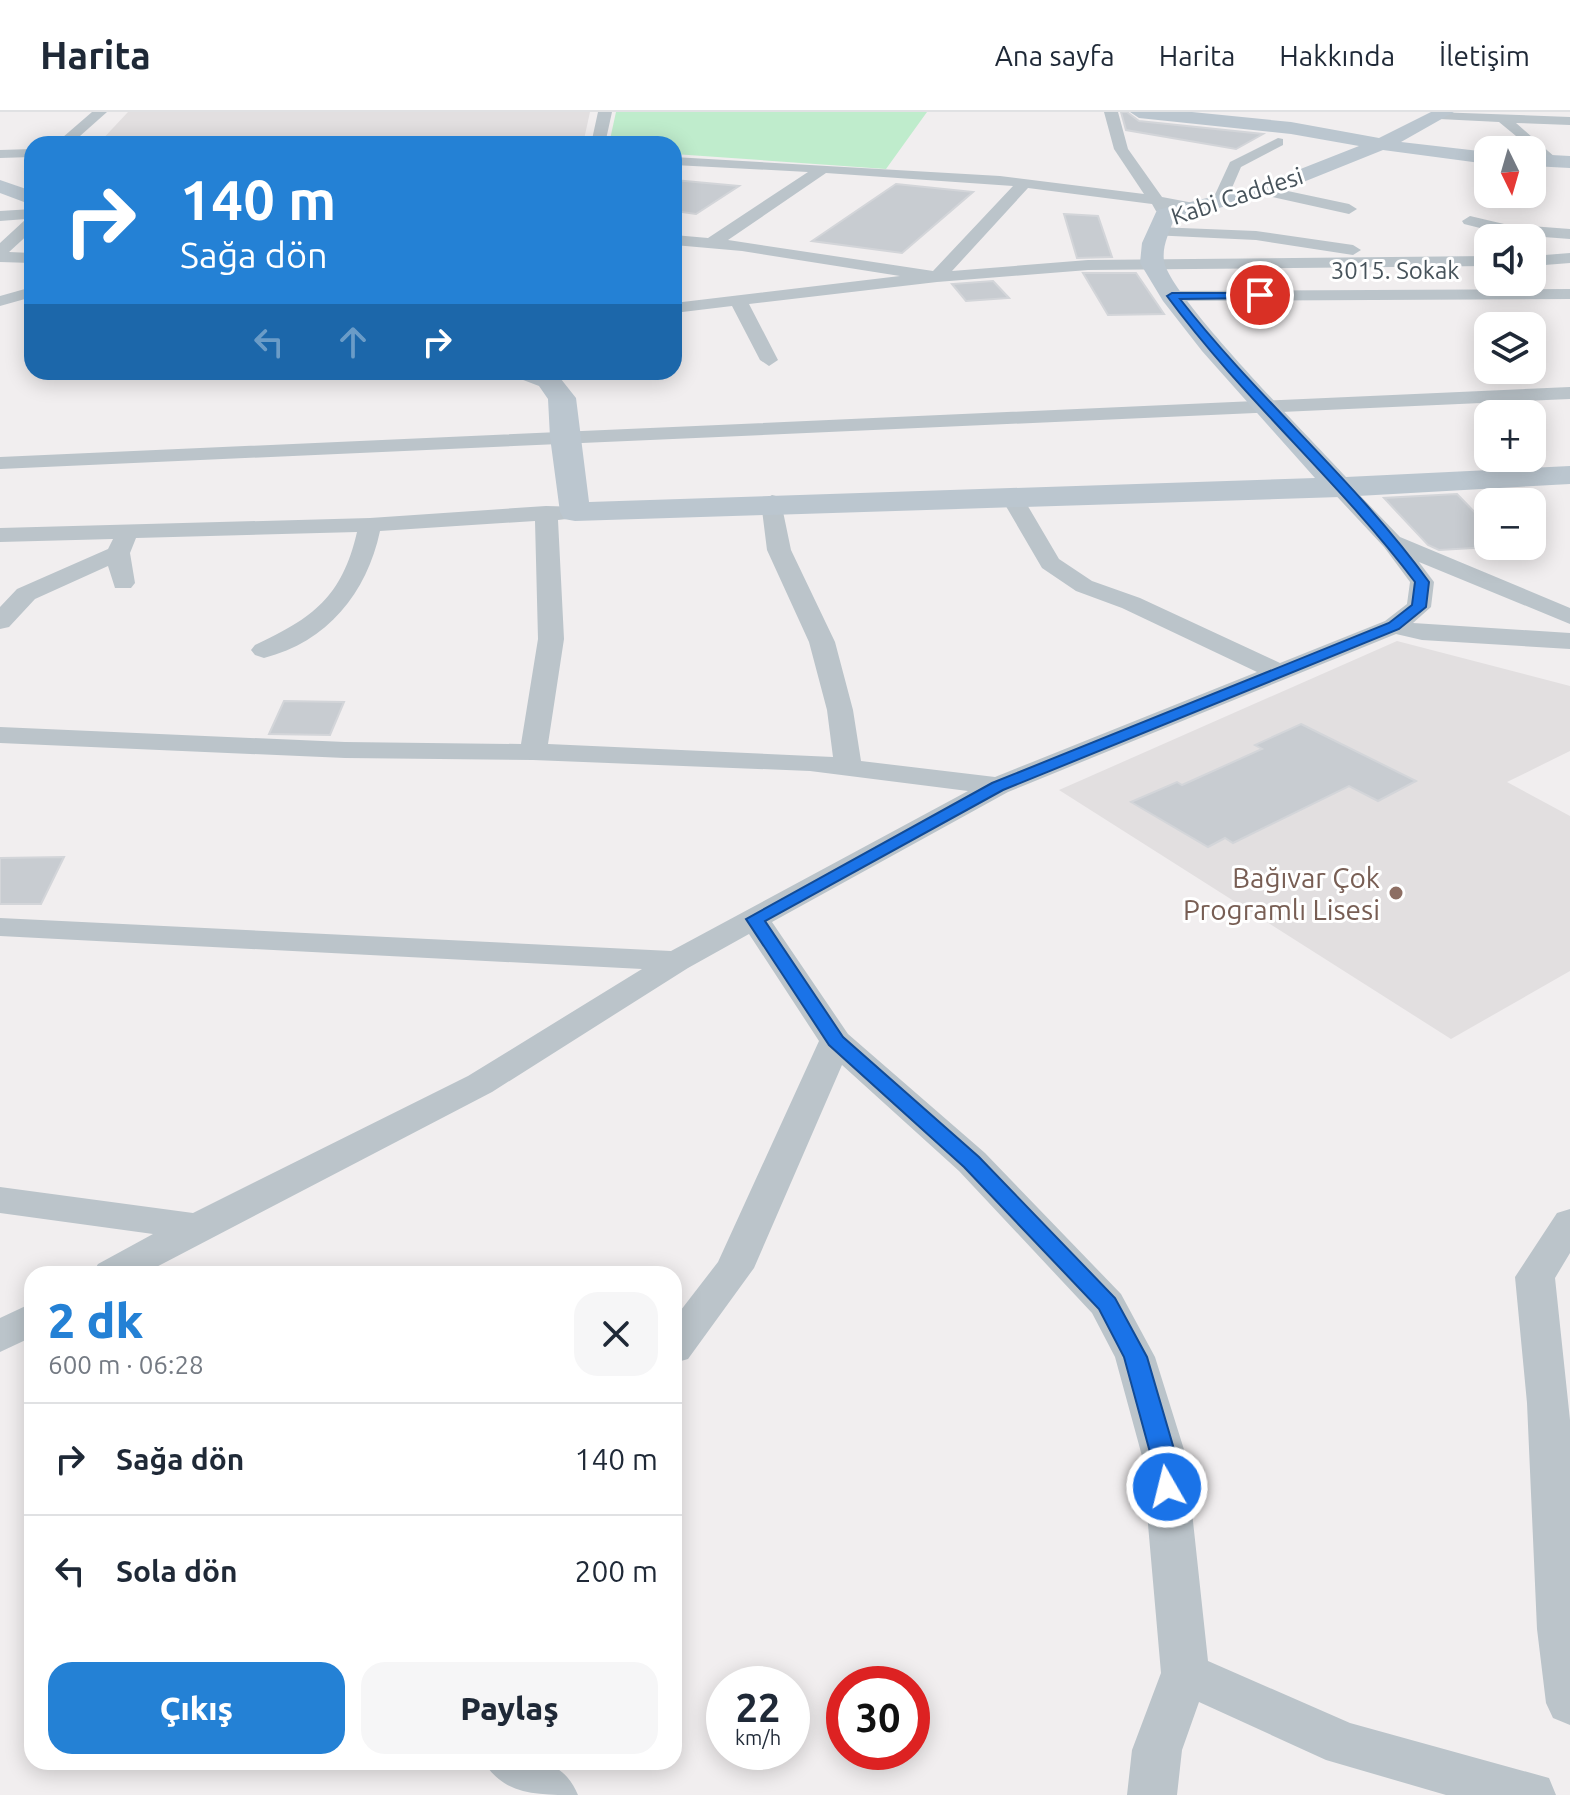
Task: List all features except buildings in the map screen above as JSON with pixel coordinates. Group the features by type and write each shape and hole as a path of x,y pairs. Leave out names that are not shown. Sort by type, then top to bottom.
{"street":[{"path":"72,136 100,112"},
{"path":"598,136 605,112"},
{"path":"1111,112 1121,149 1160,216"},
{"path":"1139,112 1291,128 1474,156"},
{"path":"1442,113 1570,121"},
{"name":"Kabi Caddesi","path":"1340,488 1211,346 1172,296 1152,263 1160,216 1264,191 1382,144 1442,113"},
{"path":"1502,117 1551,161"},
{"path":"1220,201 1235,165 1278,142"},
{"path":"0,154 24,153"},
{"path":"682,161 1022,185 1160,216 1203,232 1318,243 1354,250 1388,263"},
{"path":"712,243 821,170"},
{"path":"937,277 1022,185"},
{"path":"0,186 24,196"},
{"path":"1264,191 1349,209"},
{"path":"0,216 24,214"},
{"path":"1539,217 1570,233"},
{"path":"1470,221 1504,229 1570,233"},
{"path":"0,255 24,230"},
{"path":"682,241 937,277"},
{"path":"0,255 24,257"},
{"path":"1546,260 1570,258"},
{"path":"682,307 937,277 1088,265 1474,261"},
{"path":"1355,264 1420,276 1513,286 1547,294"},
{"name":"3015. Sokak","path":"1172,296 1570,294"},
{"path":"0,304 24,295"},
{"path":"738,301 769,360"},
{"path":"0,304 24,306"},
{"path":"533,752 551,639 564,437 562,398 548,380"},
{"path":"0,463 1570,393"},
{"path":"0,535 122,542 560,512 772,502 1340,488 1570,475"},
{"path":"126,1266 480,1084 677,961 998,786 1394,626 1419,607 1422,582 1392,542 1340,488"},
{"path":"1011,496 1050,563 1084,586 1131,603 1280,673"},
{"path":"772,502 779,550 822,642 840,710 848,768"},
{"path":"264,650 313,626 343,599 364,559 370,525"},
{"path":"122,542 123,583"},
{"path":"0,622 26,594 122,542"},
{"path":"1392,542 1570,617"},
{"path":"1394,626 1422,633 1570,641"},
{"path":"0,735 345,750 533,752 810,763 998,786"},
{"path":"755,919 836,1041 972,1162 1107,1304 1135,1357 1164,1456 1185,1673 1157,1750 1152,1795"},
{"path":"0,927 677,961"},
{"path":"682,1338 735,1268 836,1041"},
{"path":"0,1200 197,1227"},
{"path":"1570,1222 1535,1277 1548,1403 1560,1629 1570,1703"},
{"path":"1185,1673 1343,1744 1531,1795"},
{"path":"523,1770 551,1786"}],"shaded area":[{"path":"128,112 590,112 585,136 106,136"},
{"name":"Bağıvar Çok Programlı Lisesi","path":"1397,641 1570,686 1570,751 1507,782 1570,816 1570,971 1451,1039 1059,790"}],"green space":[{"path":"616,112 927,112 886,169 682,155 682,136 611,136"}],"place":[{"name":"Bağıvar Çok Programlı Lisesi","path":"1396,893"}],"route":[{"path":"1167,1487 1164,1456 1135,1357 1107,1304 972,1162 836,1041 755,919 998,786 1394,626 1419,607 1422,582 1392,542 1211,346 1172,296 1260,295"}]}
